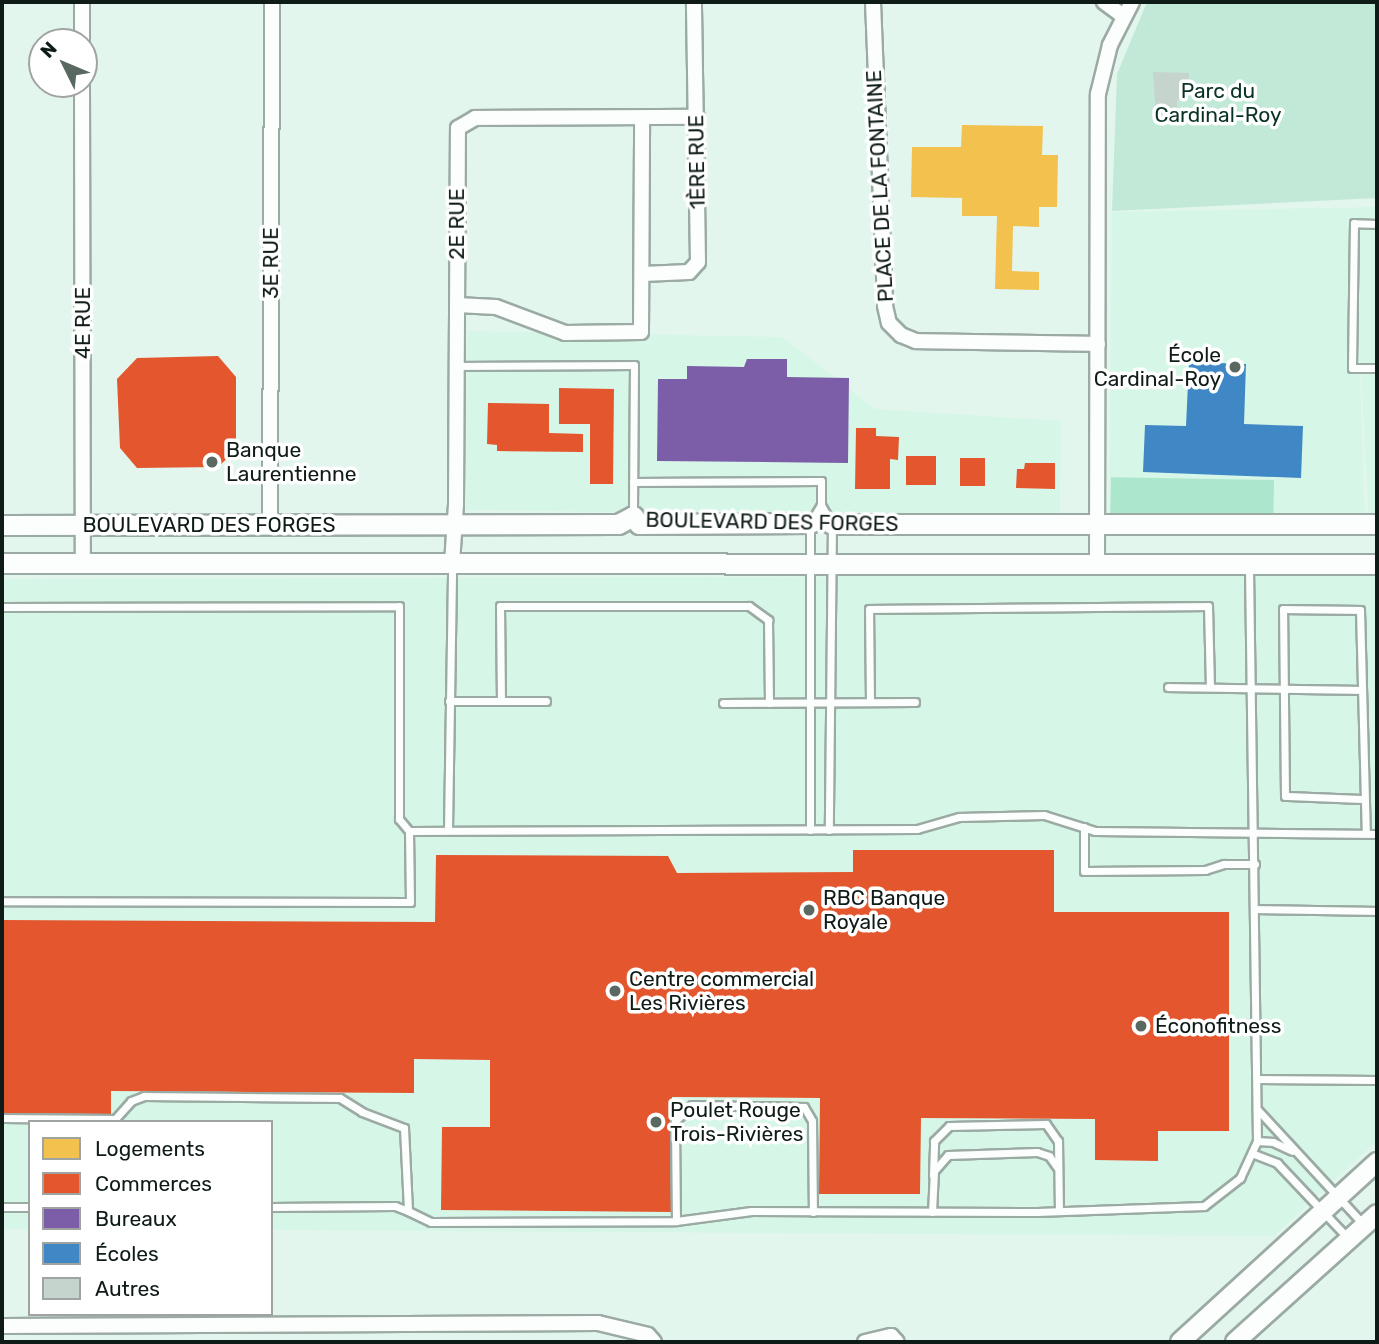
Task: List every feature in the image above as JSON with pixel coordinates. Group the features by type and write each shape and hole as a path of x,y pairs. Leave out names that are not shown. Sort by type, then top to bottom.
{"main road":[{"name":"BOULEVARD DES FORGES","path":"2,525 618,524 633,516 639,524 810,523"},
{"name":"BOULEVARD DES FORGES","path":"832,524 1377,524"},
{"name":"BOULEVARD DES FORGES","path":"2,563 1377,564"}],"street":[{"path":"82,2 82,28"},
{"name":"3E RUE","path":"270,525 272,2"},
{"name":"1ÈRE RUE","path":"643,274 689,272 698,262 694,2"},
{"name":"PLACE DE LA FONTAINE","path":"873,2 885,306 894,330 908,339 925,342 1098,344"},
{"path":"1104,2 1123,16"},
{"path":"1097,563 1098,94 1123,16 1132,2"},
{"name":"4E RUE","path":"82,98 83,563"},
{"name":"2E RUE","path":"452,563 457,366 457,136 463,122 475,118 697,117"},
{"path":"457,305 496,307 561,333 637,334 644,327 642,118"},
{"name":"BOULEVARD DES FORGES","path":"810,523 832,524"},
{"path":"1180,1342 1377,1162"},
{"path":"1235,1342 1371,1220"},
{"path":"2,1326 598,1323 648,1335 654,1342"},
{"path":"864,1342 891,1336 897,1342"}],"lane":[{"path":"1377,223 1354,223 1352,368 1377,368"},
{"path":"457,366 634,365 633,516"},
{"path":"633,482 821,481 821,505 832,524 829,830"},
{"path":"810,830 810,523 821,505"},
{"path":"448,830 452,563"},
{"path":"273,1207 395,1206 431,1222 676,1221 751,1211 1059,1211 1204,1206 1232,1187 1254,1154 1257,1141 1249,563"},
{"path":"2,607 400,606 399,819 409,831 410,902 2,901"},
{"path":"501,701 500,607 750,606 768,620 769,703"},
{"path":"870,702 869,610 1208,606 1210,687"},
{"path":"1364,799 1285,796 1283,609 1360,610 1366,833"},
{"path":"1168,687 1362,690"},
{"path":"449,701 546,701"},
{"path":"723,703 915,702"},
{"path":"409,831 917,829 959,817 1044,815 1095,831 1377,834"},
{"path":"1084,827 1084,871 1205,870 1224,864 1255,864"},
{"path":"1255,909 1377,911"},
{"path":"1257,1079 1377,1080"},
{"path":"2,1118 115,1119 131,1101 145,1096 340,1098 362,1112 404,1128 408,1211"},
{"path":"676,1221 675,1121 692,1105 792,1103 803,1107 812,1121 813,1212"},
{"path":"1257,1109 1338,1198 1371,1220"},
{"path":"932,1212 935,1138 953,1125 1046,1124 1058,1141 1059,1211"},
{"path":"1257,1141 1273,1142 1298,1156"},
{"path":"933,1175 940,1160 953,1154 1042,1153 1058,1171"},
{"path":"1254,1154 1277,1163 1350,1240"},
{"path":"2,1207 28,1207"}],"shaded area":[{"name":"École Cardinal-Roy","path":"1377,207 1377,523 1369,523 1358,312 1365,523 1109,524 1112,212"},
{"path":"467,331 782,337 875,409 1061,421 1060,518 466,510"},
{"path":"1377,575 1377,1141 1274,1236 273,1230 273,1120 28,1120 28,1229 2,1229 2,579"}],"green space":[{"name":"Parc du Cardinal-Roy","path":"1147,2 1377,2 1377,198 1112,211 1117,74"},
{"path":"1111,477 1274,480 1273,523 1110,520"}],"building: Logements":[{"path":"962,125 1043,126 1042,155 1058,155 1057,207 1039,207 1039,227 1013,226 1012,271 1039,272 1039,290 995,289 997,216 962,216 962,198 911,197 912,147 961,147"}],"building: Commerces":[{"path":"218,356 236,377 236,450 218,467 137,468 120,448 117,379 137,358"},
{"path":"559,388 614,389 613,484 590,484 590,424 559,424"},
{"path":"488,403 549,404 549,433 583,434 583,452 497,451 497,445 487,444"},
{"path":"856,428 876,428 876,436 899,437 898,460 890,459 890,489 855,489"},
{"path":"906,456 936,456 936,485 906,485"},
{"path":"960,458 985,458 985,486 960,486"},
{"path":"1025,463 1055,463 1055,489 1016,488 1017,469 1024,469"},
{"name":"Centre commercial Les Rivières","path":"853,850 1054,850 1054,912 1229,912 1229,1131 1158,1131 1158,1161 1095,1160 1095,1119 921,1118 920,1194 819,1194 820,1098 672,1097 671,1212 441,1210 442,1127 490,1127 490,1060 414,1059 414,1093 111,1091 111,1120 28,1120 28,1123 2,1123 2,920 435,922 436,855 668,856 677,873 853,872"}],"building: Bureaux":[{"path":"747,359 787,359 787,377 849,378 848,463 657,461 658,379 687,379 687,366 744,367"}],"building: Écoles":[{"path":"1189,362 1246,364 1244,424 1303,426 1301,478 1143,472 1145,425 1186,426"}],"building: Autres":[{"path":"1153,72 1189,73 1188,100 1177,100 1177,115 1156,115"}],"place":[{"name":"École Cardinal-Roy","path":"1235,367"},
{"name":"Banque Laurentienne","path":"212,462"},
{"name":"RBC Banque Royale","path":"809,910"},
{"name":"Centre commercial Les Rivières","path":"615,991"},
{"name":"Éconofitness","path":"1141,1026"},
{"name":"Poulet Rouge Trois-Rivières","path":"656,1122"}]}
